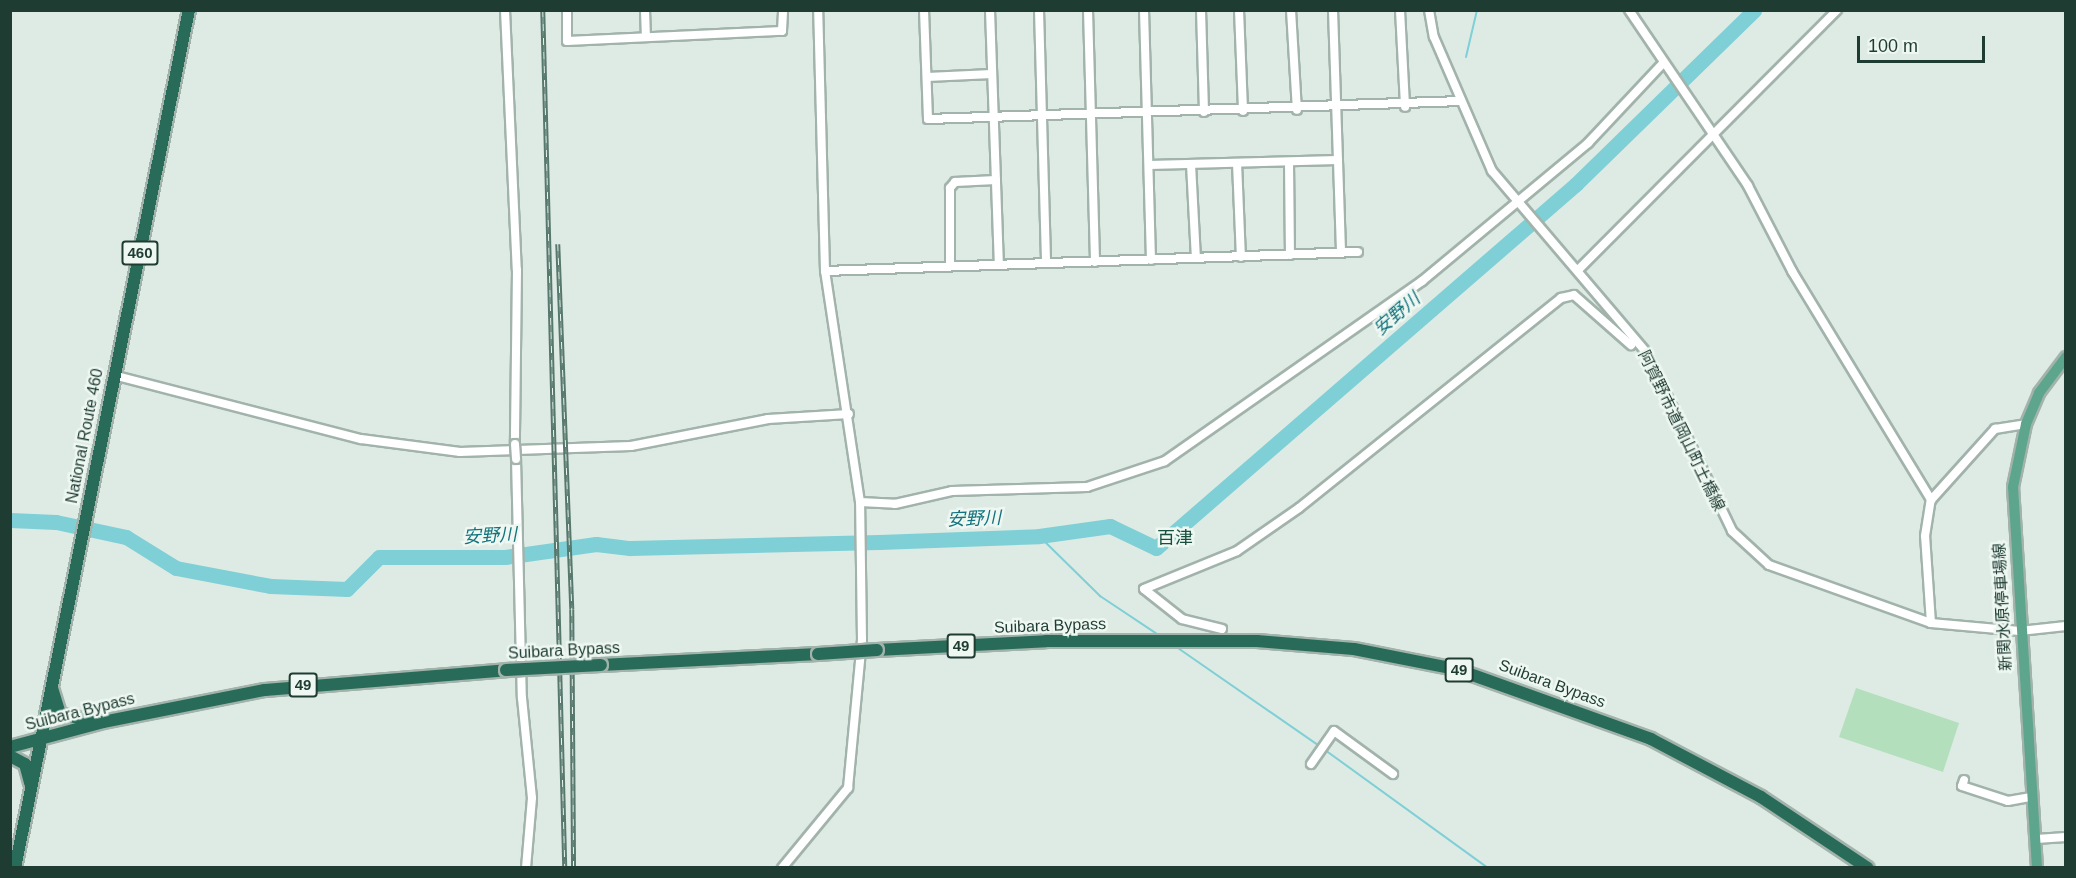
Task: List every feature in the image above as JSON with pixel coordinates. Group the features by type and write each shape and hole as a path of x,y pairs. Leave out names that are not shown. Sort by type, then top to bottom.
{"highway":[{"name":"National Route 460","path":"15,867 113,375 189,10"},
{"name":"Suibara Bypass","path":"10,747 102,722 333,681 1046,642 1257,641 1354,649 1456,669 1571,707 1710,768 1868,867"},
{"path":"51,686 64,717 102,722"},
{"path":"10,756 25,764 31,787"}],"main road":[{"name":"新関水原停車場線","path":"2037,867 2037,839 2030,797 2013,486 2026,423 2039,393 2066,357"}],"street":[{"path":"505,10 516,270 519,606 532,798 526,867"},
{"path":"567,10 567,41 646,34 782,31 783,10"},
{"path":"645,10 646,34"},
{"path":"783,867 848,784 861,602 860,502 849,414 825,271 818,10"},
{"path":"924,10 928,119 1405,107 1461,101"},
{"path":"990,10 999,265"},
{"path":"1039,10 1046,263"},
{"path":"1088,10 1095,261"},
{"path":"1144,10 1151,260"},
{"path":"1201,10 1204,112"},
{"path":"1239,10 1243,111"},
{"path":"1291,10 1297,110"},
{"path":"1333,10 1341,253"},
{"path":"1400,10 1405,107"},
{"name":"阿賀野市道岡山町土橋線","path":"1429,10 1461,101 1492,171 1646,352 1732,531 1769,565 1932,623 2020,631 2066,626"},
{"path":"1629,10 1712,133 1931,500"},
{"path":"1578,270 1837,10"},
{"path":"860,502 895,504 952,491 1087,487 1165,460 1422,281 1588,143 1665,65"},
{"path":"927,77 992,74"},
{"path":"1149,165 1338,160"},
{"path":"1289,162 1290,255"},
{"path":"1238,163 1241,256"},
{"path":"1191,164 1196,258"},
{"path":"950,266 950,188 996,180"},
{"path":"825,271 1358,252"},
{"path":"1222,629 1182,619 1144,589 1237,551 1299,508 1561,298 1578,297 1631,345"},
{"path":"113,375 361,439 460,452 632,446 768,419 849,414"},
{"path":"1932,623 1925,536 1931,500 1995,429 2026,423"},
{"path":"1311,764 1334,731 1393,774"},
{"path":"1964,780 1962,786 2008,801 2030,797"},
{"path":"2037,839 2066,837"}],"green space":[{"path":"1856,688 1959,723 1943,772 1839,737"}],"waterway":[{"path":"1466,57 1477,10"},
{"name":"安野川","path":"10,520 56,522 126,537 176,568 270,586 347,589 379,557 505,557 596,544 630,548 879,542 1039,536 1110,526 1156,548 1576,184 1754,10"},
{"path":"1039,536 1100,596 1160,636"},
{"path":"1175,646 1321,747"},
{"path":"1325,750 1488,868"}],"railway":[{"path":"543,10 565,868"},
{"path":"558,244 572,609 574,868"}],"district":[{"name":"百津","path":"1175,538"}]}
